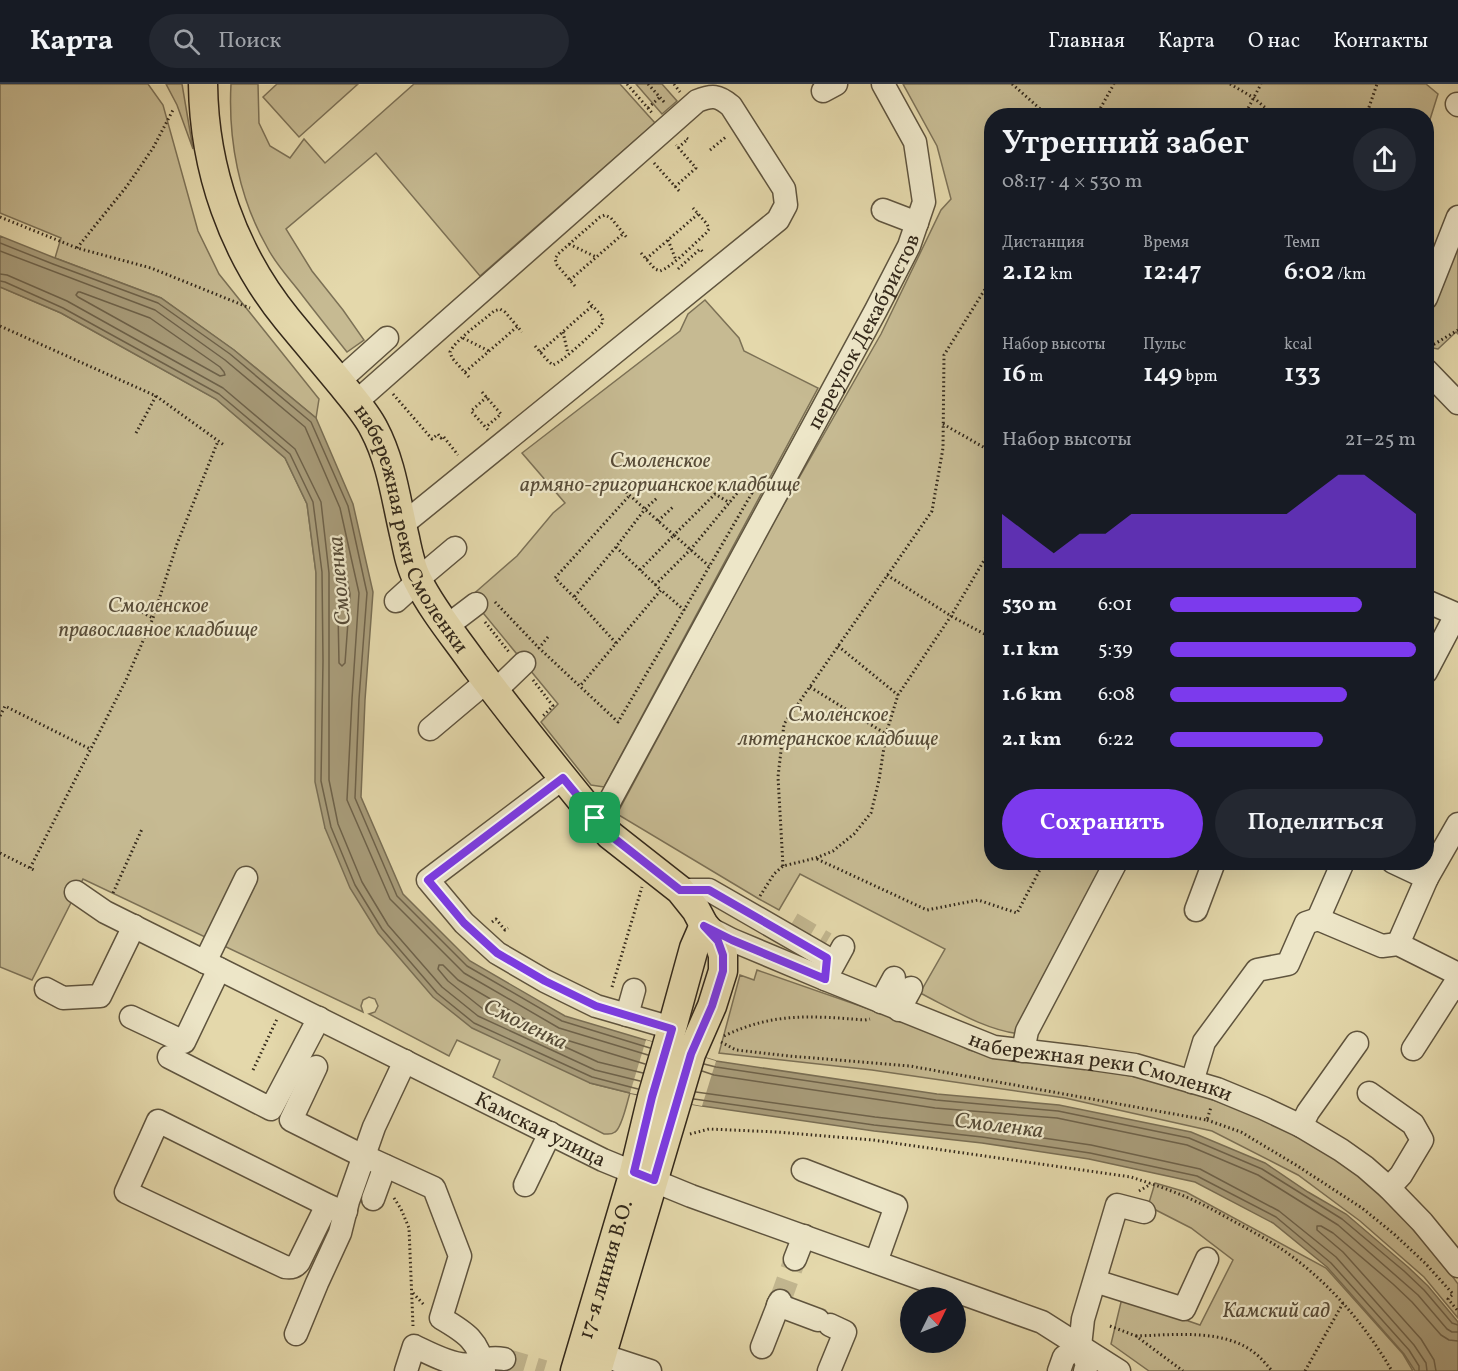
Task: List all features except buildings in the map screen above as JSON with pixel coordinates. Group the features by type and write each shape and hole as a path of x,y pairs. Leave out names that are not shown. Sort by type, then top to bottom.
{"main road":[{"name":"набережная реки Смоленки","path":"203,84 208,140 217,183 230,224 266,290 347,391 373,428 392,474 410,558 418,580 430,602 491,686 595,818 610,835 680,890 696,910 704,926"},
{"path":"589,1361 644,1176 677,1043 694,948 704,926"}],"street":[{"name":"переулок Декабристов","path":"595,818 606,807 771,490 883,297 909,246 924,202 915,142 883,84"},
{"path":"347,391 697,93 722,98 731,106 784,189 786,205 778,220 402,525"},
{"path":"883,210 917,223"},
{"path":"1434,278 1458,217"},
{"path":"347,391 387,338"},
{"path":"1434,378 1458,403"},
{"path":"396,601 455,548"},
{"path":"447,626 486,603"},
{"path":"1434,605 1457,615 1434,657"},
{"path":"430,729 532,656"},
{"path":"563,778 428,880 464,923 497,953 545,981 596,1006 627,1016 677,1043"},
{"path":"1434,864 1458,824"},
{"path":"1023,1051 1027,1031 1112,870"},
{"path":"1196,910 1211,870"},
{"path":"1318,919 1339,870"},
{"path":"1410,870 1426,878"},
{"path":"1398,944 1431,870"},
{"path":"131,1017 184,1042 246,878"},
{"path":"680,890 709,890 751,901 830,957"},
{"name":"Камская улица","path":"76,892 105,912 603,1160 691,1196 1042,1322 1119,1371"},
{"path":"1192,1082 1204,1042 1257,970 1288,964 1306,923 1318,919 1382,946 1398,944 1458,974"},
{"path":"46,989 63,998 100,996 134,926"},
{"name":"набережная реки Смоленки","path":"704,926 732,940 830,957 884,1010 994,1047 1135,1065 1216,1089 1263,1108 1301,1126 1365,1167 1422,1222 1458,1266"},
{"path":"1413,1049 1458,980"},
{"path":"884,1010 903,983"},
{"path":"627,1016 634,990"},
{"path":"169,1057 271,1109 319,1018"},
{"path":"1301,1126 1308,1112 1357,1043"},
{"path":"337,1208 158,1121 126,1192 285,1267 296,1266 337,1208 364,1156 374,1127 405,1061"},
{"path":"316,1067 291,1120 434,1188 460,1256 441,1317 459,1328 475,1342 490,1363"},
{"path":"1369,1093 1413,1124 1422,1140 1401,1175 1389,1188"},
{"path":"525,1185 550,1133"},
{"path":"382,1197 385,1166"},
{"path":"803,1170 896,1206 876,1262"},
{"path":"1085,1371 1087,1365 1080,1346 1083,1319 1118,1205 1144,1212"},
{"path":"296,1334 340,1233 337,1208"},
{"path":"795,1259 804,1236"},
{"path":"1095,1281 1184,1309 1207,1259"},
{"path":"762,1347 779,1303 845,1332 829,1371"},
{"path":"1059,1371 1064,1357 1080,1346"},
{"path":"406,1371 414,1347 458,1364 490,1363"},
{"path":"589,1361 650,1371"}],"path":[{"path":"627,84 656,117"},
{"path":"648,84 671,109"},
{"path":"1012,84 1039,108"},
{"path":"1100,108 1114,84"},
{"path":"1230,84 1266,108"},
{"path":"1248,108 1261,84"},
{"path":"1369,108 1377,84"},
{"path":"648,108 660,97"},
{"path":"77,248 127,186 153,148 173,110"},
{"path":"710,150 727,136"},
{"path":"675,144 696,168 675,187"},
{"path":"661,156 654,162 681,193"},
{"path":"641,253 655,269 664,270 709,229 693,208"},
{"path":"646,259 698,214"},
{"path":"575,286 557,265 555,259 569,244 605,215 628,239"},
{"path":"0,217 77,248 151,268 260,312"},
{"path":"570,280 624,233"},
{"path":"668,240 674,261 681,273"},
{"path":"569,244 596,257"},
{"path":"678,269 700,249 704,253"},
{"path":"783,866 778,777 784,723 932,511 943,448 944,355 984,291"},
{"path":"535,346 553,365 558,363 603,321 602,316 588,300"},
{"path":"540,352 592,306"},
{"path":"469,377 452,358 450,352 494,311 500,309 505,312 522,332"},
{"path":"0,326 156,396 224,445"},
{"path":"465,372 518,326"},
{"path":"1434,344 1458,330"},
{"path":"563,332 570,362"},
{"path":"463,338 489,351"},
{"path":"386,386 432,439 438,434 441,438 443,436 458,455"},
{"path":"482,392 501,414 486,427"},
{"path":"136,433 156,396"},
{"path":"487,397 471,411 489,431"},
{"path":"943,424 984,447"},
{"path":"30,868 126,680 153,618 177,544 218,441"},
{"path":"486,603 532,656 580,686 618,722 752,493 743,486 691,549 655,585"},
{"path":"616,643 555,578 628,493 709,566"},
{"path":"640,570 715,494 730,502"},
{"path":"574,597 645,509 657,498"},
{"path":"658,521 673,507"},
{"path":"616,547 684,610"},
{"path":"751,901 783,866 816,858 833,851 854,834 871,813 886,734 898,695 951,616 984,560"},
{"path":"887,575 951,616 984,634"},
{"path":"580,686 661,590"},
{"path":"118,600 153,618"},
{"path":"532,656 548,637"},
{"path":"838,646 898,695"},
{"path":"810,687 886,734"},
{"path":"0,716 5,706 90,749"},
{"path":"112,895 142,829"},
{"path":"0,853 36,871"},
{"path":"816,858 927,910 978,900 1017,913 1040,870"},
{"path":"612,987 643,882"},
{"path":"496,919 505,930 508,928"},
{"path":"884,1010 865,1020 814,1016 779,1018 740,1028 717,1040 736,1050 910,1066 1207,1120 1241,1132 1362,1208 1394,1234 1453,1294 1448,1299 1458,1311"},
{"path":"253,1070 277,1019"},
{"path":"1207,1120 1216,1089"},
{"path":"690,1134 709,1129 873,1140 1131,1177 1195,1201 1258,1234 1293,1257 1324,1283 1343,1303 1365,1330 1392,1371"},
{"path":"382,1197 401,1209 409,1228 413,1334"},
{"path":"412,1292 428,1310"},
{"path":"1305,1371 1343,1303"},
{"path":"1110,1326 1136,1336 1183,1371"},
{"path":"1136,1336 1210,1335 1236,1342 1255,1353 1272,1371"}],"green space":[{"path":"0,84 148,84 163,105 198,231 219,274 319,399 316,418 234,350 161,298 55,258 61,238 0,213"},
{"path":"166,84 182,84 193,149 177,105"},
{"path":"231,84 258,84 259,123 270,146 290,158 304,139 325,163 414,84 620,84 655,123 480,276 376,153 286,229 312,271 364,340 347,352 270,253 257,228 237,168 231,126"},
{"path":"277,84 358,84 299,137 263,97"},
{"path":"636,84 662,84 677,101 662,114"},
{"name":"Смоленское лютеранское кладбище","path":"903,84 1426,84 1438,94 1434,108 984,108 984,870 1104,870 1019,1034 980,1023 920,993 945,949 800,874 779,910 617,814 767,534 881,334 941,210 951,199 937,146"},
{"path":"1458,238 1458,334 1456,332 1438,349 1434,348 1434,301"},
{"name":"Смоленское православное кладбище","path":"0,287 61,313 216,399 285,458 307,504 316,573 317,661 325,828 590,1083 630,1093 618,1130 611,1134 604,1134 493,1077 500,1060 457,1040 449,1056 369,1014 375,1012 378,1006 375,999 369,997 363,1000 361,1006 363,1012 83,879 32,980 0,967"},
{"name":"Смоленское армяно-григорианское кладбище","path":"705,300 739,338 744,351 818,388 604,787 591,785 541,722 558,704 470,597 517,556 553,513 565,503 522,453 680,331 688,314"},
{"path":"757,970 932,1031 969,1050 1011,1061 1084,1068 1171,1085 1259,1117 1304,1138 1370,1185 1400,1214 1458,1284 1458,1318 1424,1277 1360,1221 1298,1175 1212,1131 1065,1098 872,1070 719,1053 740,975 754,980"},
{"name":"Камский сад","path":"1155,1183 1186,1192 1326,1268 1403,1354 1413,1371 1149,1371 1111,1344 1122,1298 1200,1325 1233,1260 1191,1228 1148,1206"}],"water":[{"name":"Смоленка","path":"0,236 161,298 234,350 316,418 353,504 373,592 361,797 403,894 470,961 565,1016 716,1061 937,1094 1059,1105 1191,1132 1265,1163 1346,1214 1408,1267 1428,1286 1458,1322 1458,1371 1415,1371 1404,1354 1327,1267 1273,1223 1195,1182 1089,1159 982,1143 874,1131 634,1094 590,1083 472,1028 433,997 378,933 350,888 325,828 315,782 316,573 307,504 285,458 216,399 61,313 0,287"}],"pier":[{"path":"646,1040 716,1061 702,1106 630,1093"}],"tunnel":[{"path":"792,923 826,943"},
{"path":"780,1301 795,1259"},
{"path":"504,1359 544,1371"}],"route":[{"path":"563,778 595,818 610,835 680,890 709,890 827,958 825,979 704,926 718,941 723,955 723,971 712,1006 691,1054 654,1180 634,1172 652,1097 672,1029 596,1006 545,981 497,953 464,923 428,880 563,778"}]}
